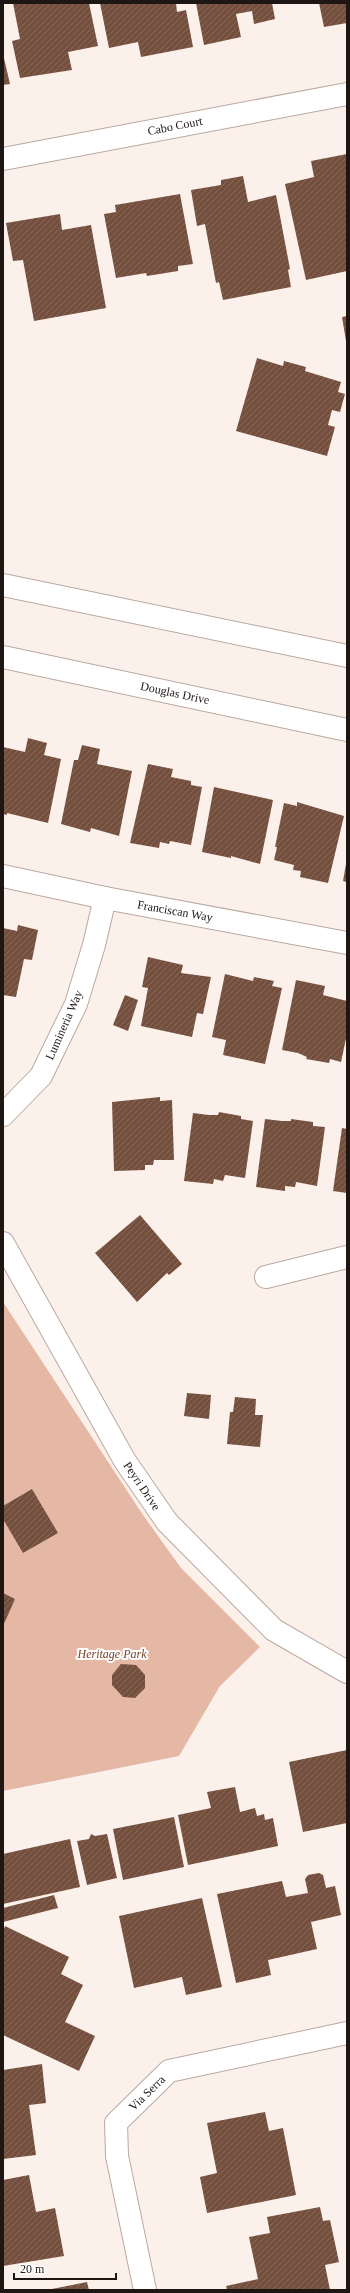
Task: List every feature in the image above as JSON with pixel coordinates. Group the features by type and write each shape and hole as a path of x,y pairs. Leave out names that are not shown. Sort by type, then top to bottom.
{"street":[{"name":"Cabo Court","path":"3,159 347,94"},
{"path":"3,585 347,656"},
{"name":"Douglas Drive","path":"3,657 347,730"},
{"name":"Franciscan Way","path":"3,876 105,898 347,942"},
{"name":"Lumineria Way","path":"3,1115 41,1076 76,1004 94,945 105,898"},
{"name":"Peyri Drive","path":"3,1243 125,1461 167,1522 274,1630 347,1672"},
{"path":"266,1277 347,1257"},
{"name":"Via Serra","path":"146,2290 117,2156 116,2123 169,2071 347,2033"}],"green space":[{"name":"Heritage Park","path":"3,1302 143,1515 181,1568 260,1647 220,1686 179,1756 3,1791"}],"building":[{"path":"13,3 89,3 98,46 68,52 72,70 20,78 12,41 20,39"},
{"path":"100,3 176,3 177,12 186,10 193,47 141,57 138,42 109,48"},
{"path":"196,3 272,3 275,19 254,24 252,11 236,14 241,37 204,45"},
{"path":"319,3 347,3 347,23 324,27"},
{"path":"3,54 10,84 3,85"},
{"path":"347,154 347,271 306,280 285,184 314,177 311,161"},
{"path":"243,176 248,202 276,195 290,269 288,270 291,287 223,300 219,282 216,283 205,224 197,226 191,190 221,185 221,180"},
{"path":"180,194 193,264 178,266 178,271 147,276 146,273 116,278 104,214 116,212 115,205"},
{"path":"60,214 62,230 91,225 106,308 34,321 23,260 13,261 6,223"},
{"path":"347,316 347,341 346,341 342,317"},
{"path":"257,358 283,366 284,361 306,367 305,371 341,382 338,392 345,394 340,412 332,410 328,425 335,427 327,456 236,431"},
{"path":"28,738 47,743 44,755 61,759 48,823 7,813 7,815 3,814 3,747 25,752"},
{"path":"82,745 100,749 97,764 132,771 119,836 91,828 90,832 61,824 74,760 78,760"},
{"path":"148,764 173,769 171,777 191,781 191,785 202,787 191,845 170,841 169,844 160,842 159,848 130,843"},
{"path":"214,787 273,800 260,864 231,856 231,858 202,852"},
{"path":"297,802 344,816 328,883 300,877 301,871 293,870 294,865 274,860 277,847 275,847 284,803 297,806"},
{"path":"347,864 347,882 343,881"},
{"path":"18,925 38,930 32,960 24,959 16,997 3,995 3,928 17,931"},
{"path":"148,957 183,965 181,973 211,977 203,1014 197,1013 192,1037 141,1026 148,988 142,987"},
{"path":"225,974 253,981 254,977 274,981 272,986 282,988 265,1064 223,1055 226,1040 212,1037"},
{"path":"296,980 325,986 323,995 347,1001 347,1034 341,1062 330,1059 329,1063 306,1059 307,1057 298,1053 282,1050"},
{"path":"125,995 138,1000 128,1031 113,1025"},
{"path":"160,1097 160,1101 172,1100 174,1160 154,1160 153,1165 145,1165 145,1170 114,1171 112,1102"},
{"path":"219,1112 241,1116 241,1119 253,1121 245,1178 225,1175 223,1181 214,1179 213,1184 184,1181 193,1113 218,1115"},
{"path":"265,1119 291,1121 291,1119 313,1122 313,1126 325,1127 317,1186 296,1182 295,1187 285,1186 285,1191 256,1187"},
{"path":"342,1128 347,1129 347,1193 333,1191"},
{"path":"140,1215 182,1264 169,1275 167,1273 137,1302 95,1253"},
{"path":"187,1393 211,1395 209,1419 184,1416"},
{"path":"235,1397 256,1399 255,1415 263,1415 260,1447 227,1444 230,1412 233,1412"},
{"path":"32,1489 58,1533 23,1553 3,1519 3,1506"},
{"path":"3,1593 15,1599 3,1626"},
{"path":"121,1664 136,1665 145,1675 145,1688 135,1698 123,1697 112,1685 112,1675"},
{"path":"347,1750 347,1823 303,1832 289,1762"},
{"path":"235,1787 240,1812 255,1808 257,1816 264,1814 265,1820 273,1818 278,1846 188,1865 178,1815 211,1808 207,1792"},
{"path":"174,1817 184,1867 123,1880 113,1829"},
{"path":"91,1834 95,1836 107,1834 117,1878 87,1885 77,1841 89,1839"},
{"path":"70,1839 80,1887 3,1904 3,1854"},
{"path":"319,1873 323,1875 326,1888 335,1886 341,1915 311,1922 317,1949 268,1960 271,1975 236,1983 217,1894 282,1881 286,1897 308,1893 305,1879 308,1875"},
{"path":"54,1895 58,1908 3,1922 3,1908"},
{"path":"202,1898 222,1987 186,1995 182,1977 134,1988 119,1916"},
{"path":"5,1926 69,1957 61,1974 83,1985 65,2022 95,2036 79,2071 3,2035 3,1931"},
{"path":"42,2064 46,2103 29,2105 36,2155 3,2159 3,2070"},
{"path":"265,2112 269,2131 283,2128 296,2195 207,2213 200,2177 217,2173 207,2123"},
{"path":"29,2175 36,2212 55,2208 64,2256 3,2266 3,2180"},
{"path":"320,2207 323,2221 330,2220 339,2262 325,2265 330,2290 227,2290 226,2286 258,2279 249,2237 270,2233 267,2217"},
{"path":"87,2282 89,2290 52,2290 52,2289"}]}
